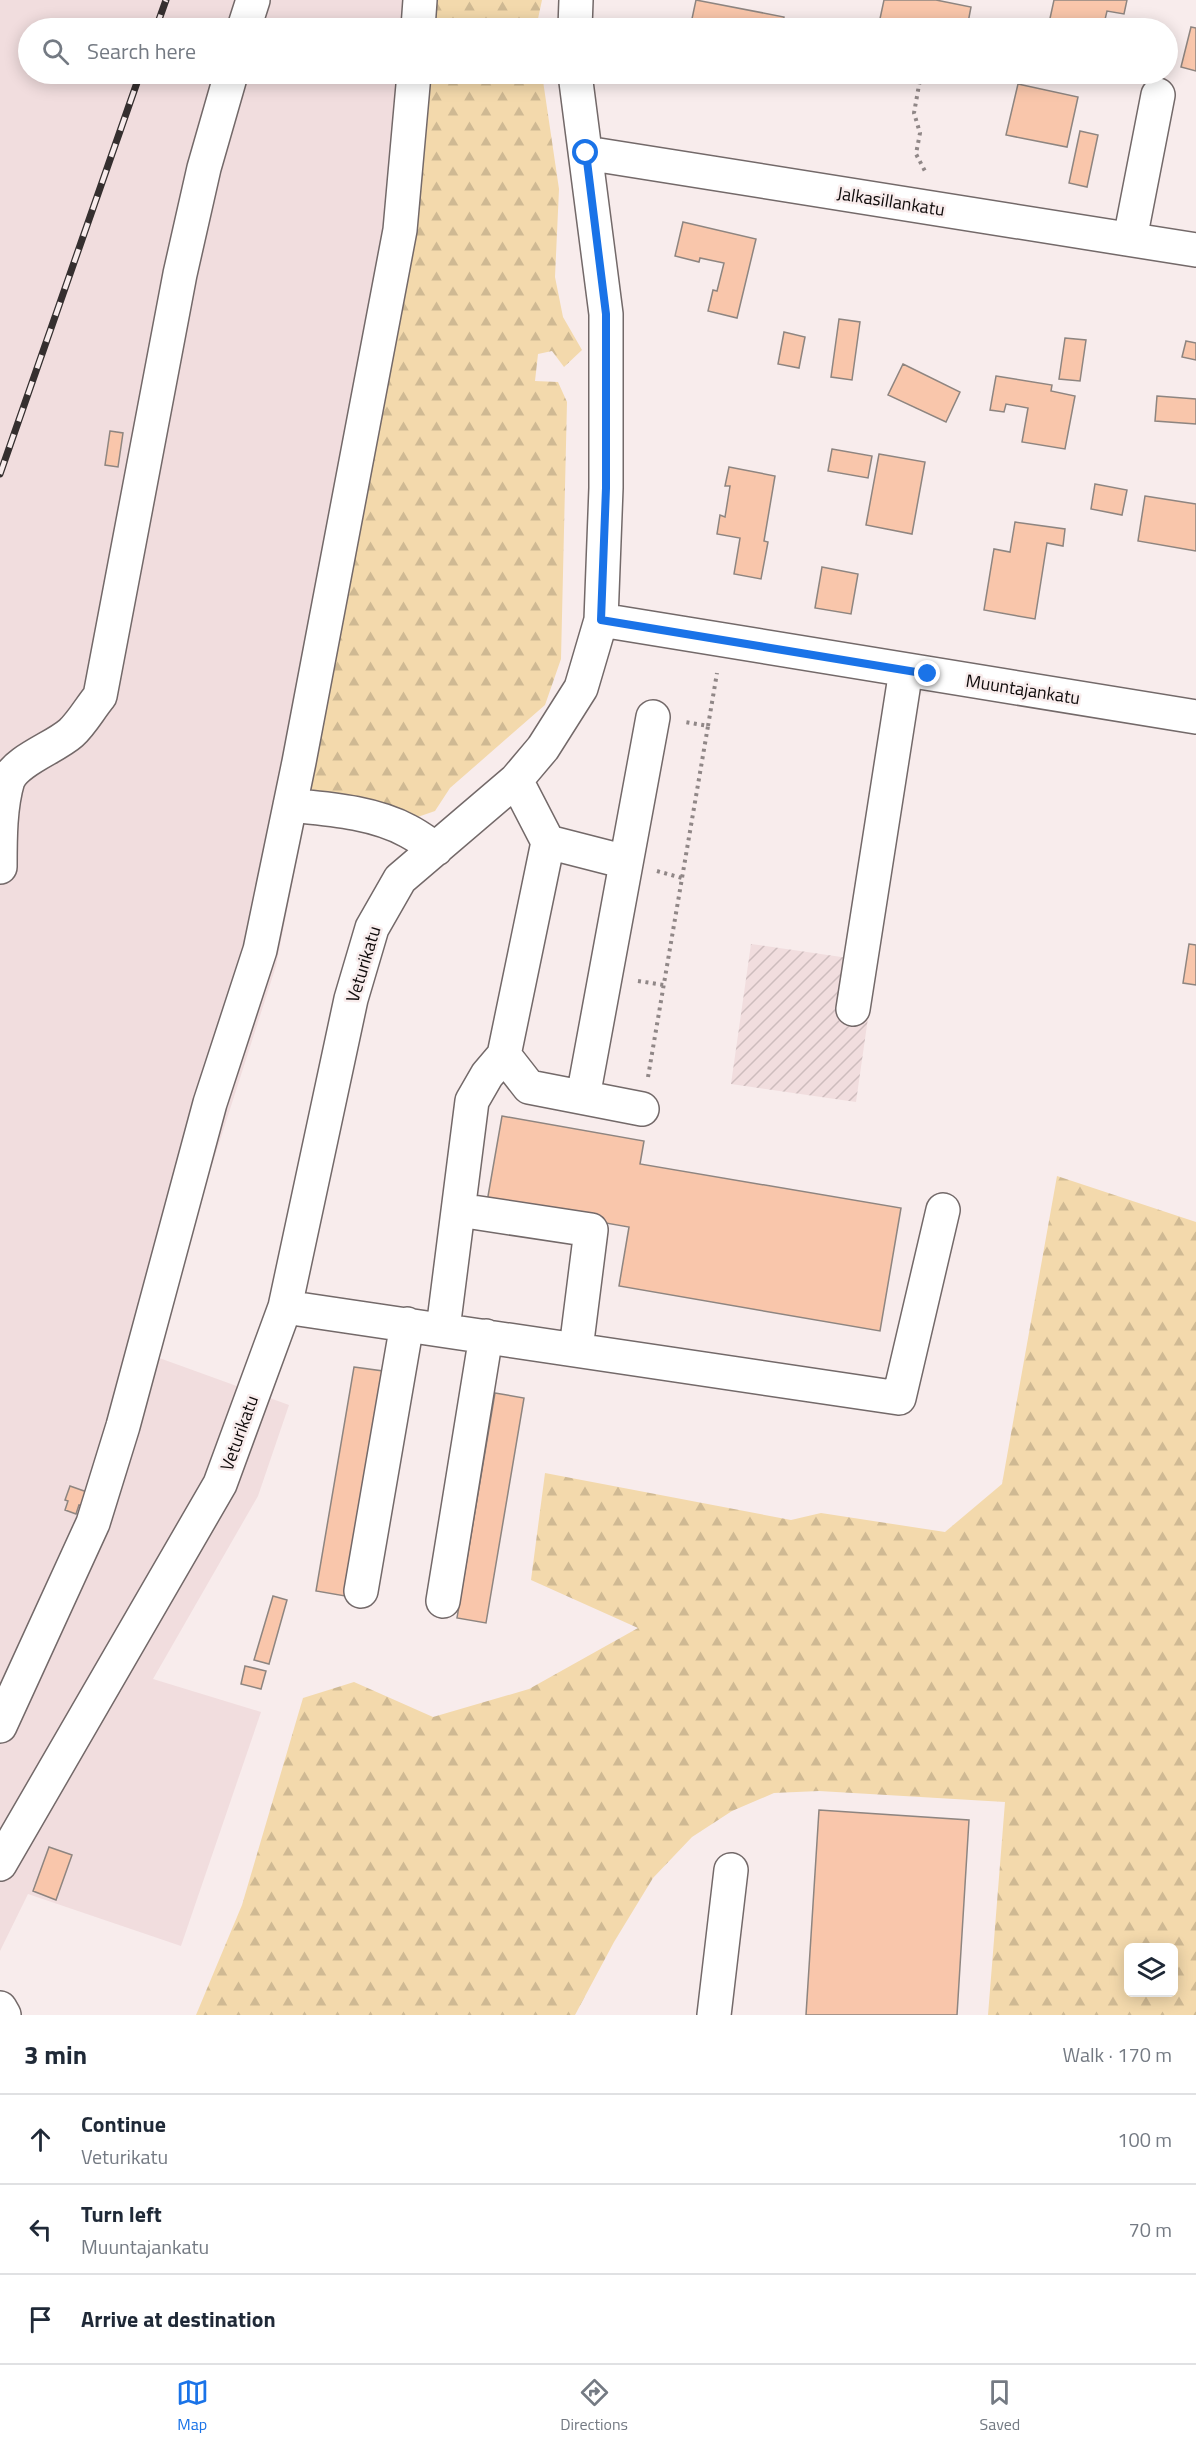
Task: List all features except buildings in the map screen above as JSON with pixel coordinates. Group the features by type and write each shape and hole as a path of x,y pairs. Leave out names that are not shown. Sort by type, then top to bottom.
{"street":[{"path":"247,18 253,0"},
{"path":"419,18 420,0"},
{"path":"575,18 576,0"},
{"path":"0,867 1,807 9,778 21,765 72,732 100,696 180,274 204,168 228,84"},
{"path":"0,1726 93,1522 123,1426 207,1114 260,950 400,230 413,84"},
{"name":"Veturikatu","path":"0,1864 220,1484 285,1307 351,999 372,928 400,879 516,780 543,748 581,688 601,620 606,488 606,314 576,84"},
{"path":"1130,239 1158,95"},
{"name":"Jalkasillankatu","path":"586,153 1196,250"},
{"name":"Muuntajankatu","path":"601,620 1196,717"},
{"path":"853,1009 906,670"},
{"path":"583,1097 653,717"},
{"path":"443,1329 472,1101 487,1075 504,1055 548,842 516,780"},
{"path":"290,805 333,810 373,819 407,830 436,849"},
{"path":"548,842 626,862"},
{"path":"504,1055 529,1087 642,1109"},
{"path":"459,1210 591,1230 576,1349"},
{"path":"285,1307 899,1398 943,1210"},
{"path":"361,1592 407,1324"},
{"path":"443,1601 486,1336"},
{"path":"714,2015 731,1870"},
{"path":"0,2008 4,2015"}],"path":[{"path":"919,84 914,113 920,134 916,154 930,182"},
{"path":"642,1109 723,640"},
{"path":"653,717 708,726"}],"shaded area":[{"path":"0,0 443,0 442,18 18,18 18,84 436,84 423,220 276,966 151,1355 289,1405 258,1496 153,1679 261,1712 181,1946 28,1894 0,1951"},
{"path":"751,944 876,962 856,1102 731,1084"}],"green space":[{"path":"433,0 542,0 538,18 431,18"},
{"path":"424,84 543,84 559,189 555,277 563,317 582,350 564,367 552,351 538,354 535,381 558,382 567,402 561,659 545,705 450,788 435,811 409,820 312,792 309,772"},
{"path":"1057,1176 1196,1222 1196,2015 988,2015 1005,1802 819,1791 774,1793 732,1811 692,1837 653,1878 614,1942 575,2015 196,2015 242,1905 303,1698 354,1682 433,1717 529,1689 638,1628 531,1580 545,1473 791,1520 821,1513 945,1532 1002,1484"}],"railway":[{"path":"160,18 166,0"},
{"path":"0,474 136,84"}],"route":[{"path":"586,153 606,314 606,488 601,620 928,674"}]}
